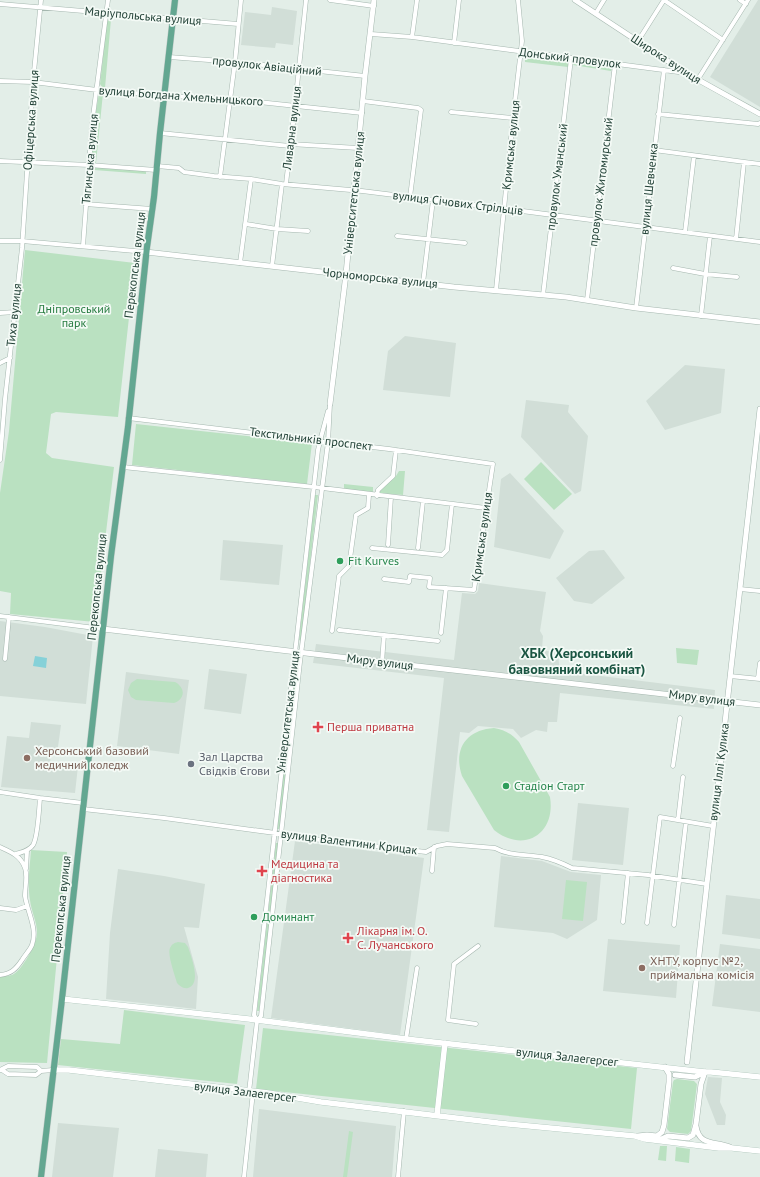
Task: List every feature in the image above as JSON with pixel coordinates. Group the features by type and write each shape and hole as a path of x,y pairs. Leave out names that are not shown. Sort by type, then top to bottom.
{"main road":[{"name":"Перекопська вулиця","path":"41,1177 175,0"},
{"name":"вулиця Залаегерсег","path":"62,998 257,1020 406,1039 705,1072"},
{"path":"437,1115 445,1043"},
{"name":"вулиця Залаегерсег","path":"53,1070 69,1070 498,1123 634,1136 645,1139 719,1148 732,1148"},
{"path":"705,1072 760,1077"},
{"path":"732,1148 760,1151"}],"street":[{"name":"Офіцерська вулиця","path":"22,241 41,0"},
{"name":"Тягинська вулиця","path":"83,246 92,124 108,0"},
{"path":"220,177 235,62 241,0"},
{"name":"Ливарна вулиця","path":"272,266 295,106 306,0"},
{"path":"330,0 374,3"},
{"path":"412,38 417,0"},
{"path":"454,43 459,0"},
{"name":"Кримська вулиця","path":"496,290 522,41 518,0"},
{"name":"Широка вулиця","path":"575,0 686,73 760,114"},
{"path":"596,13 604,0"},
{"path":"638,41 664,0 723,40"},
{"path":"698,80 747,2 740,0"},
{"name":"Університетська вулиця","path":"257,1020 261,1016 302,652 328,442 330,404 346,274 365,76 374,3"},
{"name":"Маріупольська вулиця","path":"0,4 238,24"},
{"name":"Донський провулок","path":"371,34 521,51 571,59 686,73"},
{"name":"провулок Авіаційний","path":"169,57 235,62 365,76"},
{"name":"провулок Уманський","path":"543,295 571,59"},
{"name":"провулок Житомирський","path":"587,300 615,64"},
{"name":"вулиця Шевченка","path":"636,308 664,70"},
{"name":"вулиця Богдана Хмельницького","path":"0,81 34,82 97,90 230,99 362,113"},
{"path":"363,101 418,108 421,110 410,197"},
{"path":"451,112 513,118"},
{"path":"658,114 760,123"},
{"path":"160,133 290,145 358,148"},
{"path":"654,150 760,164"},
{"path":"685,232 694,156"},
{"name":"вулиця Січових Стрільців","path":"0,161 179,168 184,172 220,177 354,190 504,208 760,242"},
{"path":"736,239 744,162"},
{"path":"240,263 251,179"},
{"path":"423,283 433,200"},
{"path":"86,204 152,209"},
{"path":"246,224 277,229 308,231"},
{"path":"397,236 465,243"},
{"path":"701,316 710,236"},
{"name":"Чорноморська вулиця","path":"0,241 22,241 146,252 587,300 636,308 760,322"},
{"name":"Тиха вулиця","path":"0,460 22,241"},
{"path":"673,268 705,274 738,277"},
{"path":"0,313 15,312"},
{"path":"0,363 10,358"},
{"name":"Університетська вулиця","path":"244,1177 257,1020 254,1015 265,912 314,487 320,441 330,404"},
{"name":"вулиця Іллі Кулика","path":"686,1062 760,409"},
{"name":"Текстильників проспект","path":"128,418 396,450 492,464"},
{"path":"377,496 378,490 393,476 396,450"},
{"name":"Кримська вулиця","path":"384,580 409,582 410,576 430,578 429,587 474,590 492,464"},
{"path":"123,467 314,487 377,496 486,508"},
{"path":"332,631 339,576 349,566 356,515 368,508 369,495"},
{"path":"388,545 391,497"},
{"path":"418,548 423,501"},
{"path":"372,548 442,555 448,550 452,504"},
{"path":"441,632 446,588"},
{"path":"740,589 760,591"},
{"name":"Миру вулиця","path":"0,616 103,628 148,635 760,705"},
{"path":"5,658 9,617"},
{"path":"339,630 438,641"},
{"path":"382,662 384,635"},
{"path":"730,676 759,678 760,663"},
{"path":"673,766 680,718"},
{"path":"678,820 683,777"},
{"name":"вулиця Валентини Крицак","path":"0,792 83,806 312,839 426,852 434,847 447,844 495,848 502,852 542,857 561,862 572,868 628,873 707,884"},
{"path":"16,854 27,851 36,839 40,798"},
{"path":"647,923 660,817 713,826"},
{"path":"674,925 686,822"},
{"path":"0,847 16,854 26,869"},
{"path":"432,871 434,847"},
{"path":"0,975 8,974 15,969 30,949 32,943 32,922 25,895 27,851"},
{"path":"623,922 628,873"},
{"path":"0,908 16,910 27,906"},
{"path":"476,1024 448,1020 454,964 478,946"},
{"path":"406,1039 417,968"},
{"path":"669,1082 686,1062 701,1084"},
{"path":"1,1070 8,1066 30,1066 37,1067 41,1071"},
{"path":"634,1136 657,1136 662,1132 669,1082 669,1074 665,1067"},
{"path":"1,1070 8,1074 36,1075 41,1071 53,1070"},
{"path":"675,1075 695,1077 705,1072"},
{"path":"659,1140 668,1136 688,1138 693,1135 696,1124 701,1084 705,1072"},
{"path":"398,1177 404,1111"},
{"path":"696,1124 697,1132 700,1138 704,1141 721,1144 732,1148"},
{"path":"664,1125 665,1132 674,1142"}],"shaded area":[{"path":"758,0 760,0 760,107 710,77"},
{"path":"272,7 297,11 293,45 276,43 275,48 241,45 245,12 271,15"},
{"path":"405,336 456,343 450,397 383,390 388,351"},
{"path":"685,365 725,369 721,413 665,430 646,401"},
{"path":"526,400 569,405 568,412 588,436 581,491 575,494 521,437"},
{"path":"510,473 564,531 550,559 494,547 501,479"},
{"path":"223,540 283,545 279,585 220,580"},
{"path":"604,550 625,578 592,604 574,601 556,578 589,551"},
{"path":"479,583 546,592 540,631 543,636 542,649 558,655 560,671 715,690 714,709 560,693 557,722 548,722 547,732 536,730 521,738 513,729 478,726 469,733 460,732 449,832 427,830 444,678 313,663 316,644 454,660 462,593 475,594 478,591"},
{"path":"0,621 45,627 93,636 86,704 0,696"},
{"path":"209,669 247,674 241,714 204,709"},
{"path":"126,672 189,680 179,754 117,746"},
{"name":"Херсонський базовий медичний коледж","path":"31,722 61,725 57,754 51,753 50,763 78,766 75,793 1,787 7,736 29,738"},
{"path":"578,803 629,808 623,865 572,860"},
{"name":"Лікарня ім. О. С. Лучанського","path":"295,841 424,858 400,1035 271,1018"},
{"path":"501,856 542,861 571,872 601,875 597,920 567,939 553,933 494,927"},
{"path":"118,869 205,884 199,928 184,927 198,977 196,1009 106,999 110,933"},
{"path":"726,895 760,899 760,939 722,934"},
{"name":"ХНТУ, корпус №2, приймальна комісія","path":"608,939 680,945 676,998 603,991"},
{"path":"720,944 760,949 760,1012 712,1006"},
{"path":"708,1077 722,1078 720,1102 726,1115 725,1125 717,1125 705,1094"},
{"path":"259,1109 396,1126 392,1177 253,1177"},
{"path":"58,1123 119,1128 113,1177 52,1177"},
{"path":"158,1149 208,1154 206,1177 155,1177"}],"green space":[{"path":"110,17 113,17 111,19 105,88 100,84 107,21"},
{"path":"531,56 569,60 568,67 525,62 525,57 530,58"},
{"path":"573,61 612,66 611,71 573,65"},
{"path":"99,93 103,93 96,163 91,163 94,123"},
{"path":"94,167 146,171 146,174 94,170 91,201 87,201 90,170"},
{"name":"Дніпровський парк","path":"25,250 135,263 118,417 56,412 51,414 46,453 52,458 114,467 95,622 10,614 11,593 0,591 0,493 9,431"},
{"path":"136,424 312,443 307,484 132,465"},
{"path":"541,462 572,494 554,510 524,479"},
{"path":"399,471 405,471 403,495 380,493 380,490 396,476"},
{"path":"344,484 373,487 373,492 344,489"},
{"path":"315,495 318,495 301,641 299,640"},
{"path":"676,648 699,650 697,665 677,663"},
{"path":"296,664 298,665 280,829 277,829"},
{"path":"137,679 175,682 181,687 183,693 182,696 174,703 136,700 131,697 128,690 131,683"},
{"name":"Стадіон Старт","path":"494,728 508,733 519,742 550,797 551,810 548,821 543,830 536,836 526,840 516,840 505,837 494,830 462,776 459,757 464,743 469,737 476,733"},
{"path":"276,843 279,843 259,1011 257,1011"},
{"path":"31,850 67,852 47,1063 0,1062 0,977 12,975 20,968 32,950 37,933 29,894"},
{"path":"566,880 587,882 583,921 562,919"},
{"path":"178,942 185,943 188,947 193,963 195,976 194,981 188,988 183,988 177,983 170,960 170,948 173,944"},
{"path":"124,1010 245,1025 237,1084 58,1065 61,1039 120,1044"},
{"path":"263,1028 637,1068 631,1129 256,1089"},
{"path":"677,1079 694,1081 697,1084 691,1131 688,1134 670,1132 667,1129 673,1082"},
{"path":"349,1131 353,1132 347,1177 343,1177"},
{"path":"660,1146 667,1146 666,1161 658,1160"},
{"path":"676,1147 690,1149 689,1163 675,1161"}],"water":[{"path":"35,656 47,658 46,668 33,666"}],"place":[{"name":"Fit Kurves","path":"340,561"},
{"name":"Перша приватна","path":"318,727"},
{"name":"Херсонський базовий медичний коледж","path":"27,758"},
{"name":"Зал Царства Свідків Єгови","path":"191,764"},
{"name":"Стадіон Старт","path":"506,786"},
{"name":"Медицина та діагностика","path":"262,871"},
{"name":"Доминант","path":"254,917"},
{"name":"Лікарня ім. О. С. Лучанського","path":"348,938"},
{"name":"ХНТУ, корпус №2, приймальна комісія","path":"642,968"}],"district":[{"name":"ХБК (Херсонський бавовняний комбінат)","path":"577,662"}]}
